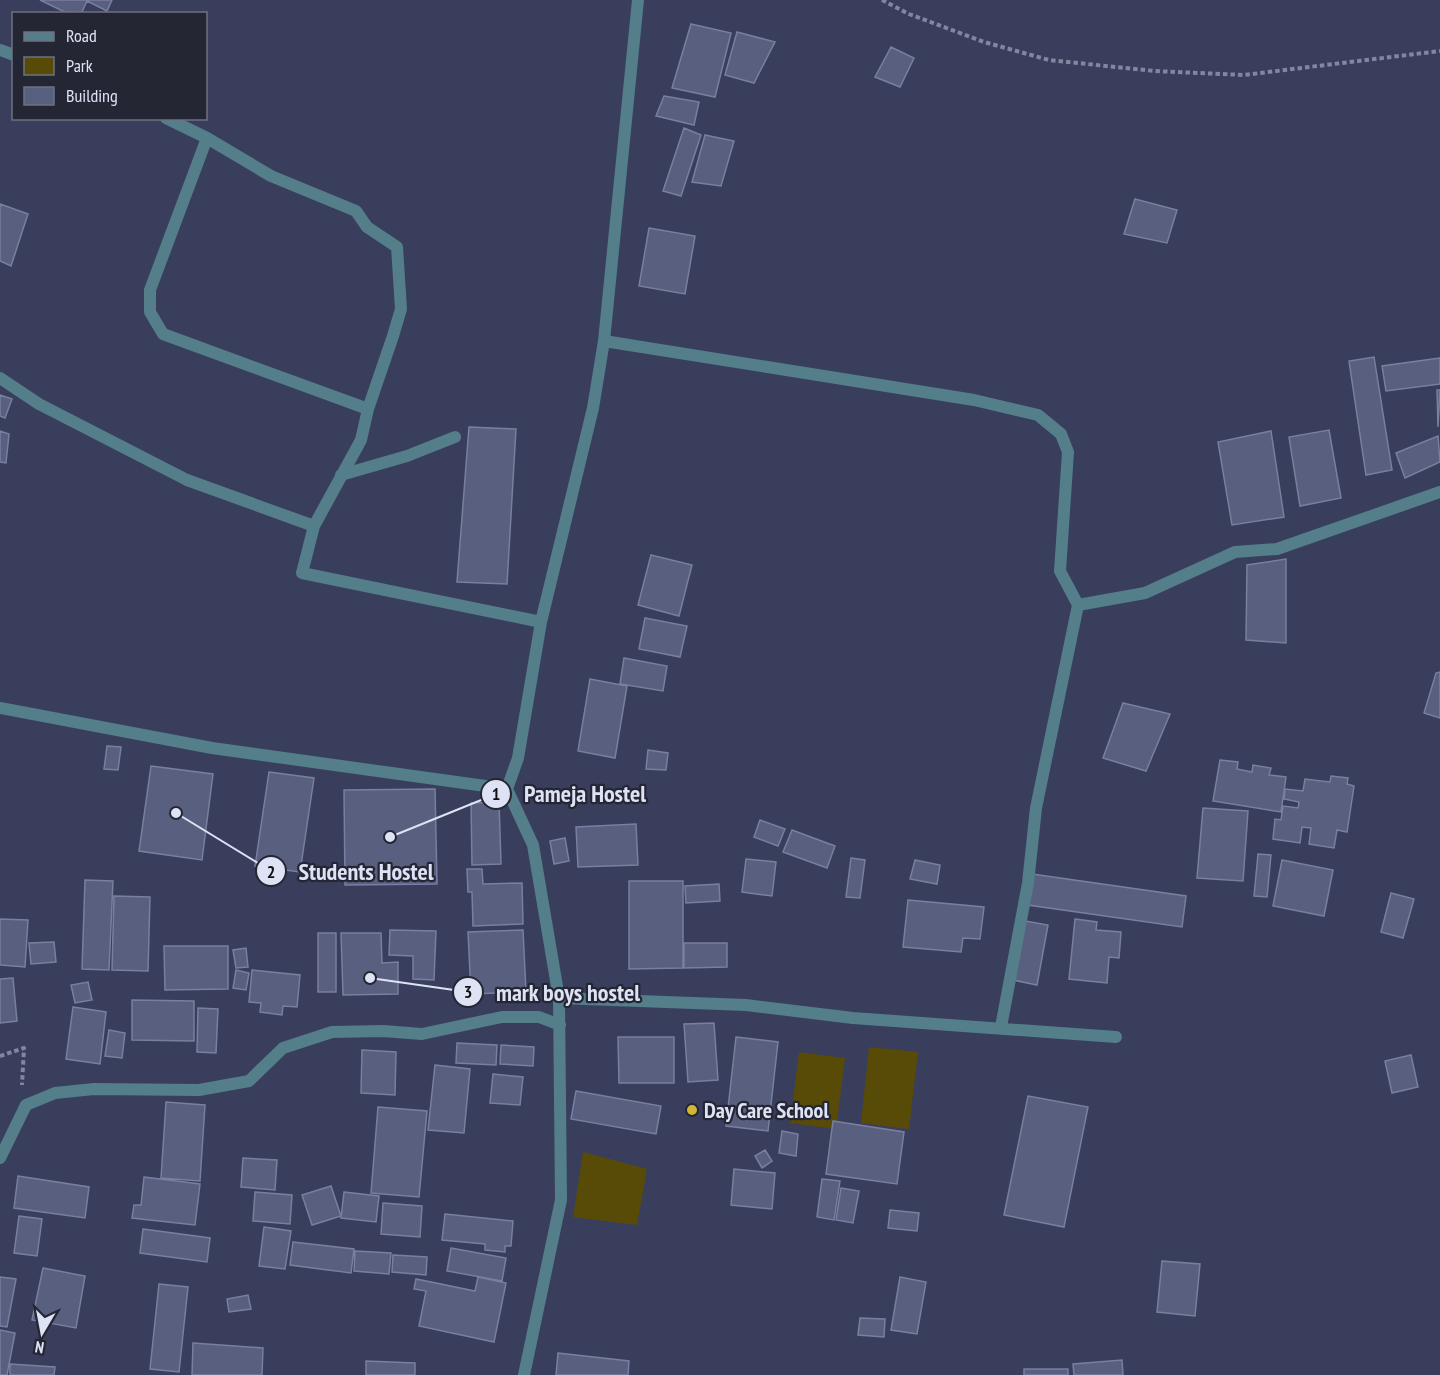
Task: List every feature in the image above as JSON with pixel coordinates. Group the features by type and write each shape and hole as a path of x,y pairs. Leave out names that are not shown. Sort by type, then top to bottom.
{"street":[{"path":"524,1375 561,1200 560,1025 559,998 533,845 507,789 518,758 541,622 593,408 604,341 638,0"},
{"path":"170,120 207,138 271,176 356,211 367,226 397,247 401,309 368,409 361,440 314,526 302,573 541,622"},
{"path":"207,138 150,290 150,312 163,334 368,409"},
{"path":"604,341 974,400 1038,415 1061,434 1068,452 1060,571 1078,605 1036,808 1028,883 1001,1027"},
{"path":"0,378 39,404 187,480 314,526"},
{"path":"341,475 407,456 456,437"},
{"path":"1078,605 1144,593 1235,552 1277,549 1440,492"},
{"path":"0,708 212,748 507,789"},
{"path":"559,998 746,1005 853,1018 1116,1037"},
{"path":"0,1158 26,1105 56,1093 94,1089 199,1090 249,1081 283,1048 333,1032 383,1031 423,1034 502,1017 539,1017 560,1025"}],"path":[{"path":"882,0 909,14 984,42 1049,60 1154,71 1244,75 1440,51"},
{"path":"0,1056 24,1048 22,1093 26,1105"}],"green space":[{"path":"869,1047 918,1052 909,1129 861,1123"},
{"path":"799,1052 845,1058 836,1129 790,1123"},
{"path":"583,1152 647,1169 637,1225 573,1217"}],"building":[{"path":"40,0 112,0 107,11 87,1 82,12 65,12"},
{"path":"691,24 731,33 715,97 672,88"},
{"path":"737,32 775,42 754,83 725,75"},
{"path":"891,47 914,58 900,87 875,77"},
{"path":"664,96 699,102 694,125 656,116"},
{"path":"684,128 701,135 681,196 663,191"},
{"path":"705,135 734,141 721,186 692,182"},
{"path":"1135,199 1177,210 1167,243 1124,234"},
{"path":"0,204 28,214 11,266 0,261"},
{"path":"649,228 695,236 685,294 639,286"},
{"path":"1374,357 1392,470 1366,475 1349,361"},
{"path":"1440,358 1440,384 1386,391 1382,366"},
{"path":"1437,390 1440,390 1438,427"},
{"path":"0,395 12,399 5,418 0,416"},
{"path":"469,427 516,429 507,584 457,582"},
{"path":"1329,430 1341,498 1300,506 1289,437"},
{"path":"0,431 9,434 6,463 0,462"},
{"path":"1271,431 1284,517 1232,525 1218,442"},
{"path":"1438,436 1440,462 1405,478 1396,453"},
{"path":"651,555 692,565 679,616 638,605"},
{"path":"1286,559 1286,643 1246,640 1247,565"},
{"path":"645,618 687,626 680,657 639,649"},
{"path":"624,658 667,666 663,691 620,684"},
{"path":"1440,672 1440,718 1424,713 1436,673"},
{"path":"590,679 627,686 615,758 578,751"},
{"path":"1123,703 1170,714 1146,771 1103,758"},
{"path":"107,746 121,747 118,770 104,769"},
{"path":"648,750 668,753 666,770 646,769"},
{"path":"1220,760 1238,762 1237,769 1252,772 1253,765 1271,768 1269,775 1286,777 1281,812 1213,801"},
{"path":"151,766 213,774 202,860 139,851"},
{"path":"269,772 314,778 300,872 255,866"},
{"path":"1331,776 1348,778 1347,784 1354,786 1347,832 1337,830 1334,848 1309,844 1311,828 1302,827 1300,843 1273,839 1275,819 1281,820 1283,806 1298,808 1299,802 1284,799 1285,789 1303,791 1305,779 1330,782"},
{"path":"435,789 437,884 345,885 344,790"},
{"path":"499,802 501,864 472,865 471,803"},
{"path":"1203,808 1248,811 1243,881 1197,878"},
{"path":"760,820 785,829 778,846 754,837"},
{"path":"636,824 638,865 578,867 576,827"},
{"path":"792,830 835,846 827,868 783,852"},
{"path":"565,838 569,861 554,864 550,841"},
{"path":"1258,854 1271,855 1267,897 1254,896"},
{"path":"851,858 865,860 860,898 846,897"},
{"path":"746,859 776,862 772,896 742,892"},
{"path":"915,860 940,865 937,884 910,879"},
{"path":"1282,860 1333,870 1324,916 1273,906"},
{"path":"467,869 482,869 483,884 522,883 523,924 473,926 472,892 468,892"},
{"path":"1032,874 1186,896 1182,927 1028,905"},
{"path":"85,880 113,881 109,970 82,969"},
{"path":"629,881 683,881 683,968 629,969"},
{"path":"719,884 720,901 686,903 685,886"},
{"path":"1391,893 1414,899 1403,938 1381,932"},
{"path":"114,896 150,897 148,971 112,970"},
{"path":"908,900 984,907 980,939 963,938 961,952 903,947"},
{"path":"0,919 28,920 25,967 0,965"},
{"path":"1075,919 1097,922 1096,930 1121,932 1119,958 1109,957 1107,983 1069,979"},
{"path":"1025,921 1048,925 1037,985 1013,980"},
{"path":"390,930 436,931 434,980 413,979 413,956 389,955"},
{"path":"523,930 526,992 471,994 468,932"},
{"path":"318,933 336,933 336,992 318,992"},
{"path":"341,933 381,933 382,963 398,962 398,994 343,995"},
{"path":"54,942 56,962 31,964 29,943"},
{"path":"684,943 727,943 727,967 684,968"},
{"path":"164,946 228,946 228,989 165,990"},
{"path":"246,948 248,967 236,968 233,950"},
{"path":"236,970 249,973 246,990 233,988"},
{"path":"252,970 300,975 297,1007 283,1006 282,1015 260,1012 261,1003 249,1002"},
{"path":"13,978 17,1021 0,1023 0,979"},
{"path":"88,982 92,1000 75,1003 71,985"},
{"path":"132,1000 194,1001 194,1041 132,1040"},
{"path":"73,1007 106,1012 100,1064 66,1059"},
{"path":"198,1008 218,1009 216,1053 197,1052"},
{"path":"714,1023 718,1080 688,1082 684,1024"},
{"path":"109,1030 125,1033 122,1058 105,1056"},
{"path":"618,1037 674,1037 674,1083 619,1083"},
{"path":"736,1037 778,1042 768,1131 726,1126"},
{"path":"457,1043 497,1045 496,1065 456,1063"},
{"path":"501,1045 534,1047 533,1066 500,1064"},
{"path":"362,1050 396,1052 395,1095 361,1093"},
{"path":"1411,1055 1418,1087 1392,1093 1385,1061"},
{"path":"435,1065 470,1069 464,1133 428,1130"},
{"path":"493,1074 523,1077 520,1105 490,1103"},
{"path":"576,1091 661,1106 656,1134 571,1119"},
{"path":"1028,1096 1088,1107 1064,1227 1004,1215"},
{"path":"166,1102 205,1105 200,1181 161,1178"},
{"path":"378,1107 427,1111 419,1197 371,1193"},
{"path":"833,1121 904,1132 897,1184 826,1174"},
{"path":"782,1131 798,1134 796,1156 779,1153"},
{"path":"765,1150 772,1161 762,1168 755,1156"},
{"path":"243,1158 277,1160 275,1190 241,1187"},
{"path":"734,1169 775,1173 772,1209 731,1205"},
{"path":"18,1176 89,1187 85,1218 14,1208"},
{"path":"144,1177 200,1184 195,1225 132,1218 134,1205 141,1205"},
{"path":"822,1179 840,1181 834,1220 817,1217"},
{"path":"331,1186 341,1216 312,1225 302,1195"},
{"path":"841,1188 859,1191 853,1223 836,1220"},
{"path":"255,1192 292,1195 290,1224 253,1221"},
{"path":"344,1192 379,1196 376,1222 341,1218"},
{"path":"383,1203 422,1206 420,1237 381,1234"},
{"path":"890,1210 919,1213 917,1231 888,1228"},
{"path":"445,1214 513,1221 511,1246 505,1246 505,1252 485,1250 485,1244 442,1240"},
{"path":"19,1216 42,1219 37,1256 14,1253"},
{"path":"264,1227 291,1231 285,1269 259,1266"},
{"path":"143,1229 210,1238 207,1262 140,1253"},
{"path":"293,1242 354,1249 351,1273 290,1265"},
{"path":"451,1248 506,1258 502,1281 447,1271"},
{"path":"355,1251 391,1253 389,1274 354,1271"},
{"path":"393,1255 427,1257 426,1275 392,1272"},
{"path":"1162,1261 1200,1264 1195,1316 1157,1312"},
{"path":"43,1268 85,1276 76,1328 32,1320"},
{"path":"0,1277 16,1279 7,1327 0,1326"},
{"path":"478,1277 506,1283 494,1342 419,1326 426,1291 414,1289 416,1279 475,1291"},
{"path":"900,1277 926,1282 917,1334 891,1330"},
{"path":"159,1284 188,1287 179,1372 150,1369"},
{"path":"248,1295 251,1309 229,1312 227,1299"},
{"path":"860,1318 885,1319 884,1337 858,1335"},
{"path":"0,1330 15,1333 7,1375 0,1375"},
{"path":"193,1343 263,1348 262,1375 192,1375"},
{"path":"558,1353 629,1361 628,1375 556,1375"},
{"path":"1122,1360 1123,1375 1074,1375 1073,1364"},
{"path":"366,1361 415,1363 415,1375 366,1375"},
{"path":"10,1364 55,1367 54,1375 10,1375"},
{"path":"1024,1369 1068,1369 1068,1375 1024,1375"}],"place":[{"name":"Students Hostel","path":"176,813"},
{"name":"Pameja Hostel","path":"390,837"},
{"name":"mark boys hostel","path":"370,978"},
{"name":"Day Care School","path":"692,1110"}]}
